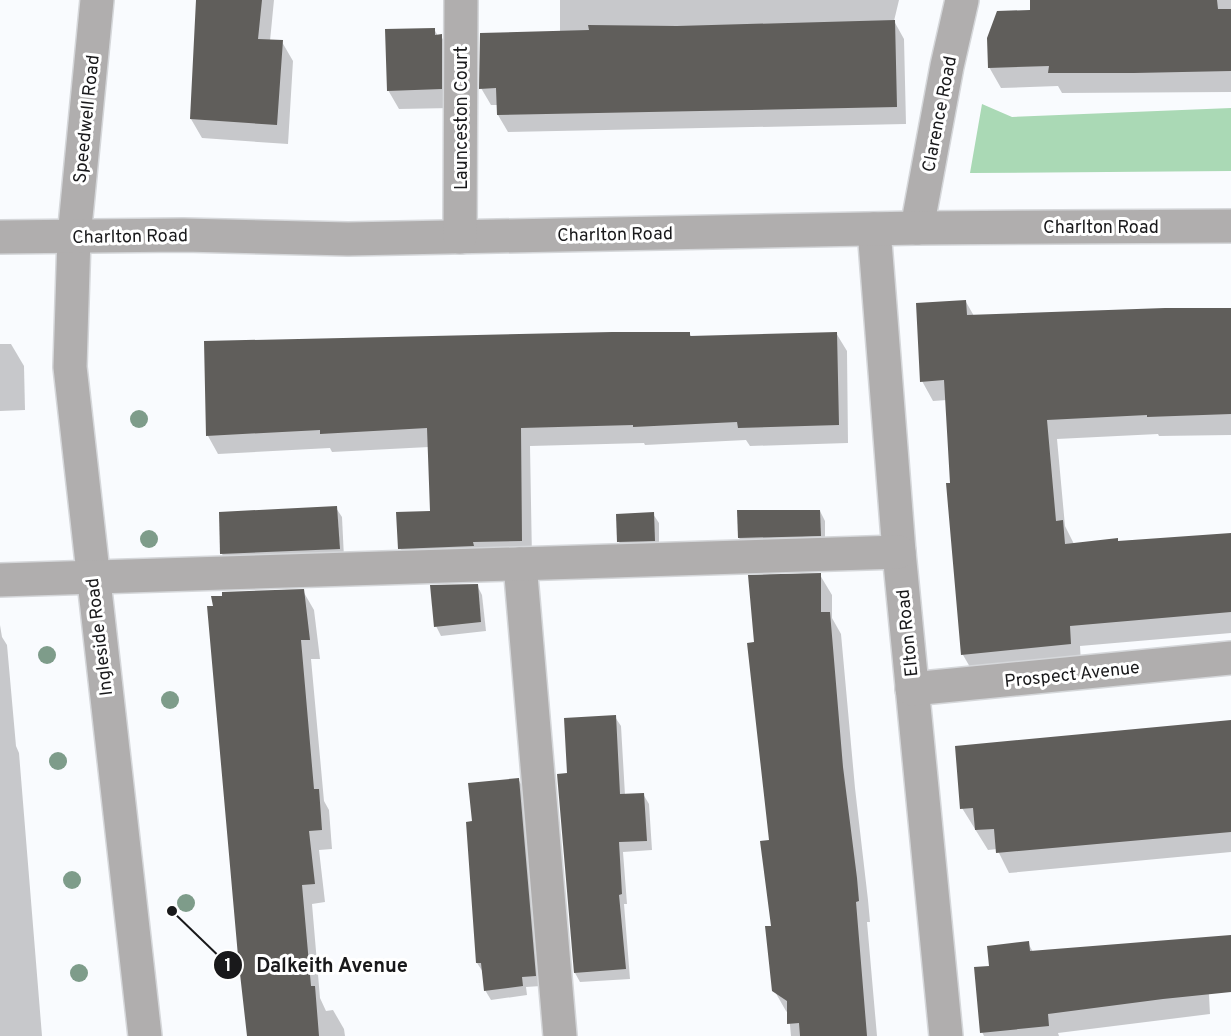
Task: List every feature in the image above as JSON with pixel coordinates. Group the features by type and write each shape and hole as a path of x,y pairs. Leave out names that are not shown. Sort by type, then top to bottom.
{"street":[{"name":"Speedwell Road","path":"74,237 97,0"},
{"name":"Launceston Court","path":"460,237 461,0"},
{"name":"Clarence Road","path":"917,228 947,66 962,0"},
{"name":"Charlton Road","path":"0,237 183,235 348,239 917,228 1231,226"},
{"name":"Elton Road","path":"874,229 899,552 946,1036"},
{"name":"Ingleside Road","path":"74,237 70,366 146,1036"},
{"path":"0,580 899,552"},
{"path":"520,564 560,1036"},
{"name":"Prospect Avenue","path":"912,689 1231,658"}],"green space":[{"path":"982,104 1012,117 1231,108 1231,171 970,173"}],"building":[{"path":"196,0 262,0 258,39 283,40 277,125 190,119"},
{"path":"1030,0 1217,0 1218,9 1231,9 1231,71 1048,73 1049,66 988,68 987,38 997,11 1030,10"},
{"path":"895,20 897,107 497,115 496,88 479,89 480,33 589,30 588,25 677,26"},
{"path":"435,28 435,35 442,34 442,89 387,91 385,29"},
{"path":"966,300 967,315 1231,308 1231,414 1047,420 1056,521 1063,520 1065,544 1118,538 1118,541 1231,533 1231,612 1070,626 1071,644 961,655 946,483 950,483 944,380 920,382 916,303"},
{"path":"690,332 690,336 837,332 839,425 738,428 737,422 633,427 633,425 521,428 522,541 473,542 474,546 398,549 396,512 430,511 427,428 320,434 320,430 206,436 204,341"},
{"path":"337,506 340,549 220,554 219,512"},
{"path":"737,510 820,510 821,536 738,538"},
{"path":"654,512 655,541 617,542 616,514"},
{"path":"821,573 821,612 830,612 843,767 857,878 859,901 856,902 867,1036 800,1036 799,1023 787,1024 787,1001 772,991 765,926 771,926 760,841 769,840 747,643 754,642 748,575"},
{"path":"478,584 481,622 434,627 430,585"},
{"path":"304,589 310,640 301,640 314,789 319,789 322,830 309,831 315,884 302,885 311,986 315,986 319,1036 247,1036 207,606 213,606 211,596 222,596 222,592"},
{"path":"616,715 620,794 644,793 647,841 619,842 622,894 619,895 626,969 574,973 557,774 567,773 564,718"},
{"path":"1231,720 1231,832 996,853 994,829 975,830 973,808 960,809 955,746"},
{"path":"519,778 536,976 522,977 523,986 484,991 481,963 476,963 466,822 472,821 468,783"},
{"path":"1231,935 1231,992 1048,1014 1049,1026 980,1033 974,967 989,966 987,946 1029,941 1030,951"}],"place":[{"name":"Dalkeith Avenue","path":"172,911"}]}
